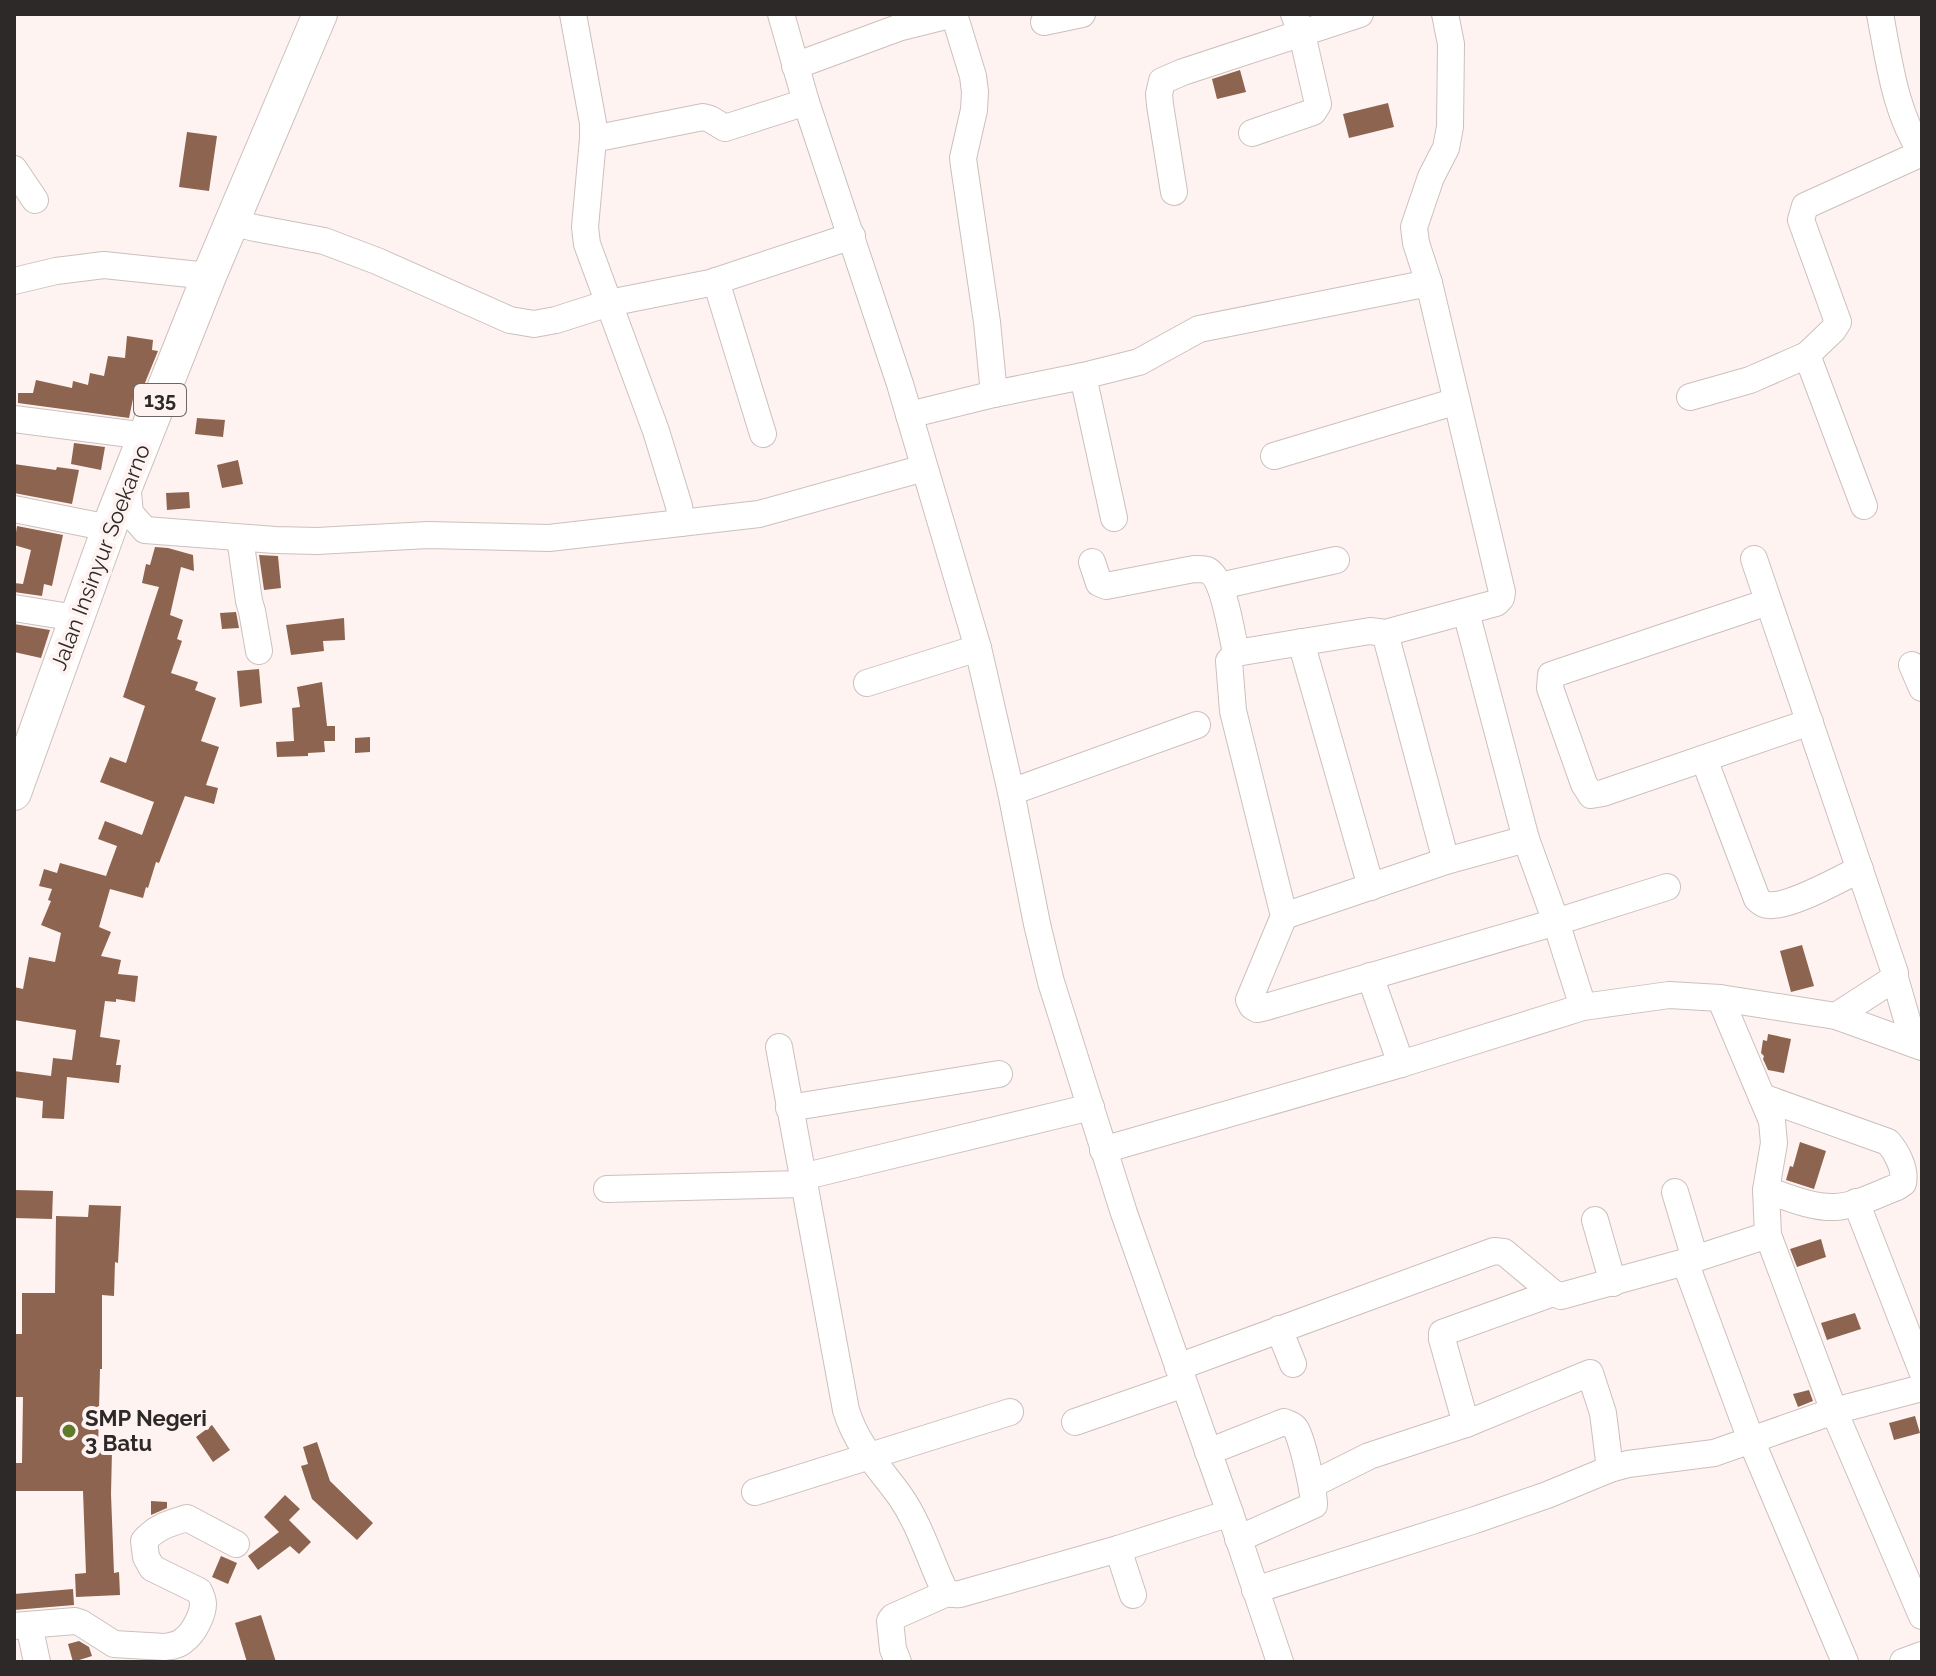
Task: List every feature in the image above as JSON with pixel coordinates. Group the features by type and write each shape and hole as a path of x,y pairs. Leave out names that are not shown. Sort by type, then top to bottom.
{"main road":[{"name":"Jalan Insinyur Soekarno","path":"14,793 24,732 76,618 209,276 320,14"}],"street":[{"path":"573,14 593,123 585,236 656,431 679,506 681,523"},
{"path":"781,14 806,102 909,415 978,648 1051,982 1103,1150 1280,1662"},
{"path":"795,66 898,28 954,14 973,76 974,110 963,158 987,322 994,394"},
{"path":"1044,22 1082,14"},
{"path":"1174,192 1160,105 1162,81 1298,24 1360,14"},
{"path":"1445,14 1451,44 1450,127 1446,148 1431,177 1414,227 1501,598 1496,603 1385,633 1370,631 1236,653 1229,661 1233,711 1284,916 1249,1000 1257,1009 1667,887"},
{"path":"1690,397 1750,380 1807,355 1833,330 1838,322 1801,220 1805,206 1922,153 1911,136 1891,74 1880,14"},
{"path":"1252,133 1313,112 1318,104 1298,24"},
{"path":"593,139 703,117 722,127 730,127 806,102"},
{"path":"14,169 35,200"},
{"path":"234,223 324,241 510,320 534,324 609,303 716,281 852,236"},
{"path":"14,281 56,271 104,265 209,276"},
{"path":"716,281 763,434"},
{"path":"909,415 1139,362 1199,329 1429,283"},
{"path":"1807,355 1864,506"},
{"path":"1083,376 1114,518"},
{"path":"1274,456 1457,401"},
{"path":"14,419 146,436"},
{"path":"127,482 130,513 145,530 317,541 428,535 549,538 759,514 924,468"},
{"path":"14,509 109,528"},
{"path":"240,538 259,651"},
{"path":"1754,559 1918,1046"},
{"path":"1220,586 1336,560"},
{"path":"1092,562 1099,583 1106,586 1194,569 1207,570 1220,586 1236,653"},
{"path":"1768,602 1551,675 1550,688 1584,784 1591,795 1810,722"},
{"path":"14,608 76,618"},
{"path":"1466,612 1526,839 1583,1007"},
{"path":"1385,633 1446,861"},
{"path":"1301,642 1371,887"},
{"path":"867,683 978,648"},
{"path":"1011,792 1197,725"},
{"path":"1704,759 1757,899 1763,904 1769,906 1787,902 1860,869"},
{"path":"1284,916 1446,861 1526,839"},
{"path":"1370,976 1401,1064"},
{"path":"1836,1016 1895,978"},
{"path":"1103,1150 1401,1064 1583,1007 1669,995 1720,998 1836,1016 1918,1046"},
{"path":"1720,998 1772,1121 1774,1143 1766,1190 1768,1235 1834,1411 1922,1616"},
{"path":"779,1047 846,1410 868,1456 909,1510 947,1593 960,1594 1230,1513"},
{"path":"789,1108 999,1074"},
{"path":"1762,1097 1888,1142 1904,1175 1903,1183 1835,1207 1815,1205 1766,1190"},
{"path":"607,1189 802,1180 1091,1107"},
{"path":"1675,1192 1690,1261 1751,1440 1845,1662"},
{"path":"1856,1202 1922,1371"},
{"path":"1595,1220 1613,1283"},
{"path":"1075,1422 1279,1329 1494,1251 1504,1252 1553,1293 1561,1296 1690,1261 1768,1235"},
{"path":"1466,1424 1442,1333 1553,1293"},
{"path":"1279,1329 1293,1364"},
{"path":"1312,1488 1319,1481 1369,1456 1466,1424 1590,1373 1603,1413 1610,1469"},
{"path":"1255,1590 1475,1520 1610,1469 1714,1453 1834,1411 1922,1388"},
{"path":"755,1492 1010,1412"},
{"path":"1208,1452 1287,1422 1297,1430 1314,1505 1238,1539"},
{"path":"37,1662 22,1625 75,1621 116,1653 173,1646 187,1639 202,1610 199,1591 152,1568 144,1541 153,1531 166,1524 187,1518 236,1544"},
{"path":"1118,1549 1133,1595"},
{"path":"898,1662 893,1649 890,1621 947,1593"},
{"path":"1903,1662 1922,1655"}],"building":[{"path":"1240,70 1246,92 1217,99 1212,79"},
{"path":"1388,103 1394,127 1349,138 1343,114"},
{"path":"187,132 217,136 209,191 179,187"},
{"path":"127,336 153,340 152,350 158,351 140,395 134,394 129,418 18,403 18,393 33,393 36,380 72,388 73,381 88,385 90,373 104,376 108,356 125,358"},
{"path":"197,418 225,420 223,437 195,434"},
{"path":"74,443 105,447 101,470 71,464"},
{"path":"238,460 243,484 222,488 217,465"},
{"path":"14,464 79,470 72,504 14,493"},
{"path":"189,492 190,508 167,510 166,493"},
{"path":"17,526 63,535 52,586 44,584 42,596 14,592 14,583 23,584 31,550 14,545"},
{"path":"155,547 193,555 194,571 181,567 170,615 183,620 177,639 182,641 171,673 198,682 195,690 216,698 201,741 219,747 206,785 218,788 214,804 185,796 143,898 110,889 99,927 111,932 101,956 121,960 118,974 138,976 135,1002 105,1001 100,1037 120,1040 116,1065 121,1065 119,1083 67,1077 64,1119 42,1118 43,1101 14,1097 14,1071 51,1076 53,1058 72,1060 76,1030 14,1020 14,987 23,989 29,957 55,962 61,933 41,925 51,901 48,900 52,889 39,886 44,869 57,873 60,863 106,876 117,846 98,839 105,821 142,835 154,802 100,782 110,757 126,763 145,706 123,697 159,587 142,583 146,564 150,565"},
{"path":"259,555 278,556 281,588 264,590"},
{"path":"236,612 239,628 222,629 220,613"},
{"path":"344,618 345,640 323,641 324,651 291,655 286,625"},
{"path":"14,624 50,630 41,658 14,652"},
{"path":"259,669 262,703 240,707 237,671"},
{"path":"322,682 327,726 335,726 335,741 324,741 325,752 277,757 276,742 294,741 292,708 300,707 297,687"},
{"path":"370,737 370,752 355,753 355,738"},
{"path":"1802,945 1814,986 1791,992 1780,951"},
{"path":"1768,1034 1791,1039 1784,1073 1768,1070 1763,1059 1763,1040 1767,1041"},
{"path":"1800,1142 1826,1151 1814,1189 1786,1180"},
{"path":"14,1190 53,1191 52,1219 14,1218"},
{"path":"89,1205 121,1206 114,1296 102,1295 98,1450 112,1450 114,1573 119,1572 120,1595 76,1597 75,1574 86,1573 83,1491 14,1491 14,1463 22,1463 23,1397 14,1397 14,1334 22,1334 22,1293 55,1293 56,1216 88,1217"},
{"path":"1821,1239 1826,1257 1797,1267 1790,1249"},
{"path":"1855,1313 1861,1329 1827,1340 1821,1323"},
{"path":"1809,1390 1813,1401 1798,1407 1793,1394"},
{"path":"1915,1416 1920,1433 1894,1440 1889,1423"},
{"path":"212,1425 230,1450 213,1462 196,1437"},
{"path":"317,1442 330,1481 373,1523 357,1540 312,1499 301,1466 308,1464 303,1447"},
{"path":"285,1495 300,1509 289,1520 311,1542 299,1554 290,1546 258,1570 248,1556 279,1532 264,1517"},
{"path":"151,1501 167,1502 167,1508 151,1515"},
{"path":"221,1556 237,1563 228,1584 212,1577"},
{"path":"73,1589 74,1605 14,1610 14,1594"},
{"path":"261,1615 276,1662 247,1662 235,1623"},
{"path":"79,1641 89,1647 92,1656 73,1662 68,1644"}],"place":[{"name":"SMP Negeri 3 Batu","path":"69,1431"}]}
